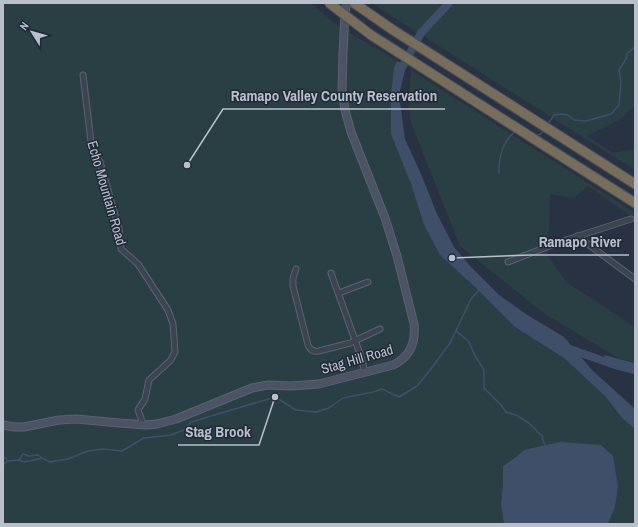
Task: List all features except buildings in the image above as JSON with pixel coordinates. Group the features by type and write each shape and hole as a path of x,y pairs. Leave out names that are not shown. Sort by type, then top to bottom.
{"highway":[{"path":"328,3 348,19 378,39 635,203"},
{"path":"354,3 393,30 635,184"}],"street":[{"name":"Stag Hill Road","path":"3,425 24,427 71,419 157,424 176,420 252,388 268,385 305,386 319,384 393,365 405,358 414,341 414,324 397,256 385,218 351,132 345,110 342,91 344,18 347,3"},
{"name":"Echo Mountain Road","path":"83,75 92,150 100,162 119,229 121,249 138,264 168,310 173,324 175,352 170,361 150,380 146,399 138,410 142,424"},
{"path":"508,262 577,236 631,219"},
{"path":"577,236 635,279"},
{"path":"296,269 293,278 293,286 308,345 314,351 350,343 380,329"},
{"path":"331,273 356,341 365,372"},
{"path":"339,293 368,282"}],"green space":[{"path":"3,3 311,3 333,22 397,61 394,68 391,94 391,134 411,184 424,225 440,255 515,327 564,358 606,397 622,418 635,429 635,524 608,524 615,507 607,450 601,445 524,450 503,466 501,505 504,524 3,524"},
{"path":"371,3 635,3 635,105 621,119 587,136 613,153 635,149 635,170"},
{"path":"411,70 635,213 635,219 588,186 574,198 550,194 548,256 566,282 635,327 635,362 620,359 545,314 460,246 411,123 409,104"}],"water":[{"path":"397,61 406,66 399,95 405,139 437,214 454,247 471,267 499,295 529,316 564,337 592,370 635,409 635,429 622,418 606,397 564,358 515,327 440,255 424,225 411,184 391,134 391,94 394,68"},
{"path":"604,355 635,363 635,372 608,365"},
{"path":"560,442 601,445 613,456 618,487 615,507 608,524 504,524 501,505 503,466 524,450"}],"waterway":[{"path":"399,73 421,33 449,3"},
{"path":"548,124 554,115 568,115 574,120 586,121 611,114 619,105 621,82 619,70 626,59 627,54 635,46"},
{"path":"536,136 541,134 543,130"},
{"path":"499,173 499,162 502,150 507,140 515,132"},
{"path":"3,465 7,461 19,460 24,462 42,458 50,462 68,459 88,451 103,449 122,451 144,438 171,435 184,430 191,422 275,397 296,410 316,412 329,408 343,398 382,389 399,397 417,386 431,369 450,343 471,299 480,289"},
{"path":"456,331 470,344 475,356 483,368 484,388 506,412 516,415 529,423 542,436 545,446"},
{"path":"567,348 615,365 635,370"},
{"path":"19,460 23,454 29,456 38,455 41,457"},
{"path":"3,457 7,460"}],"place":[{"name":"Ramapo Valley County Reservation","path":"187,165"},
{"name":"Ramapo River","path":"452,258"},
{"name":"Stag Brook","path":"275,397"}]}
